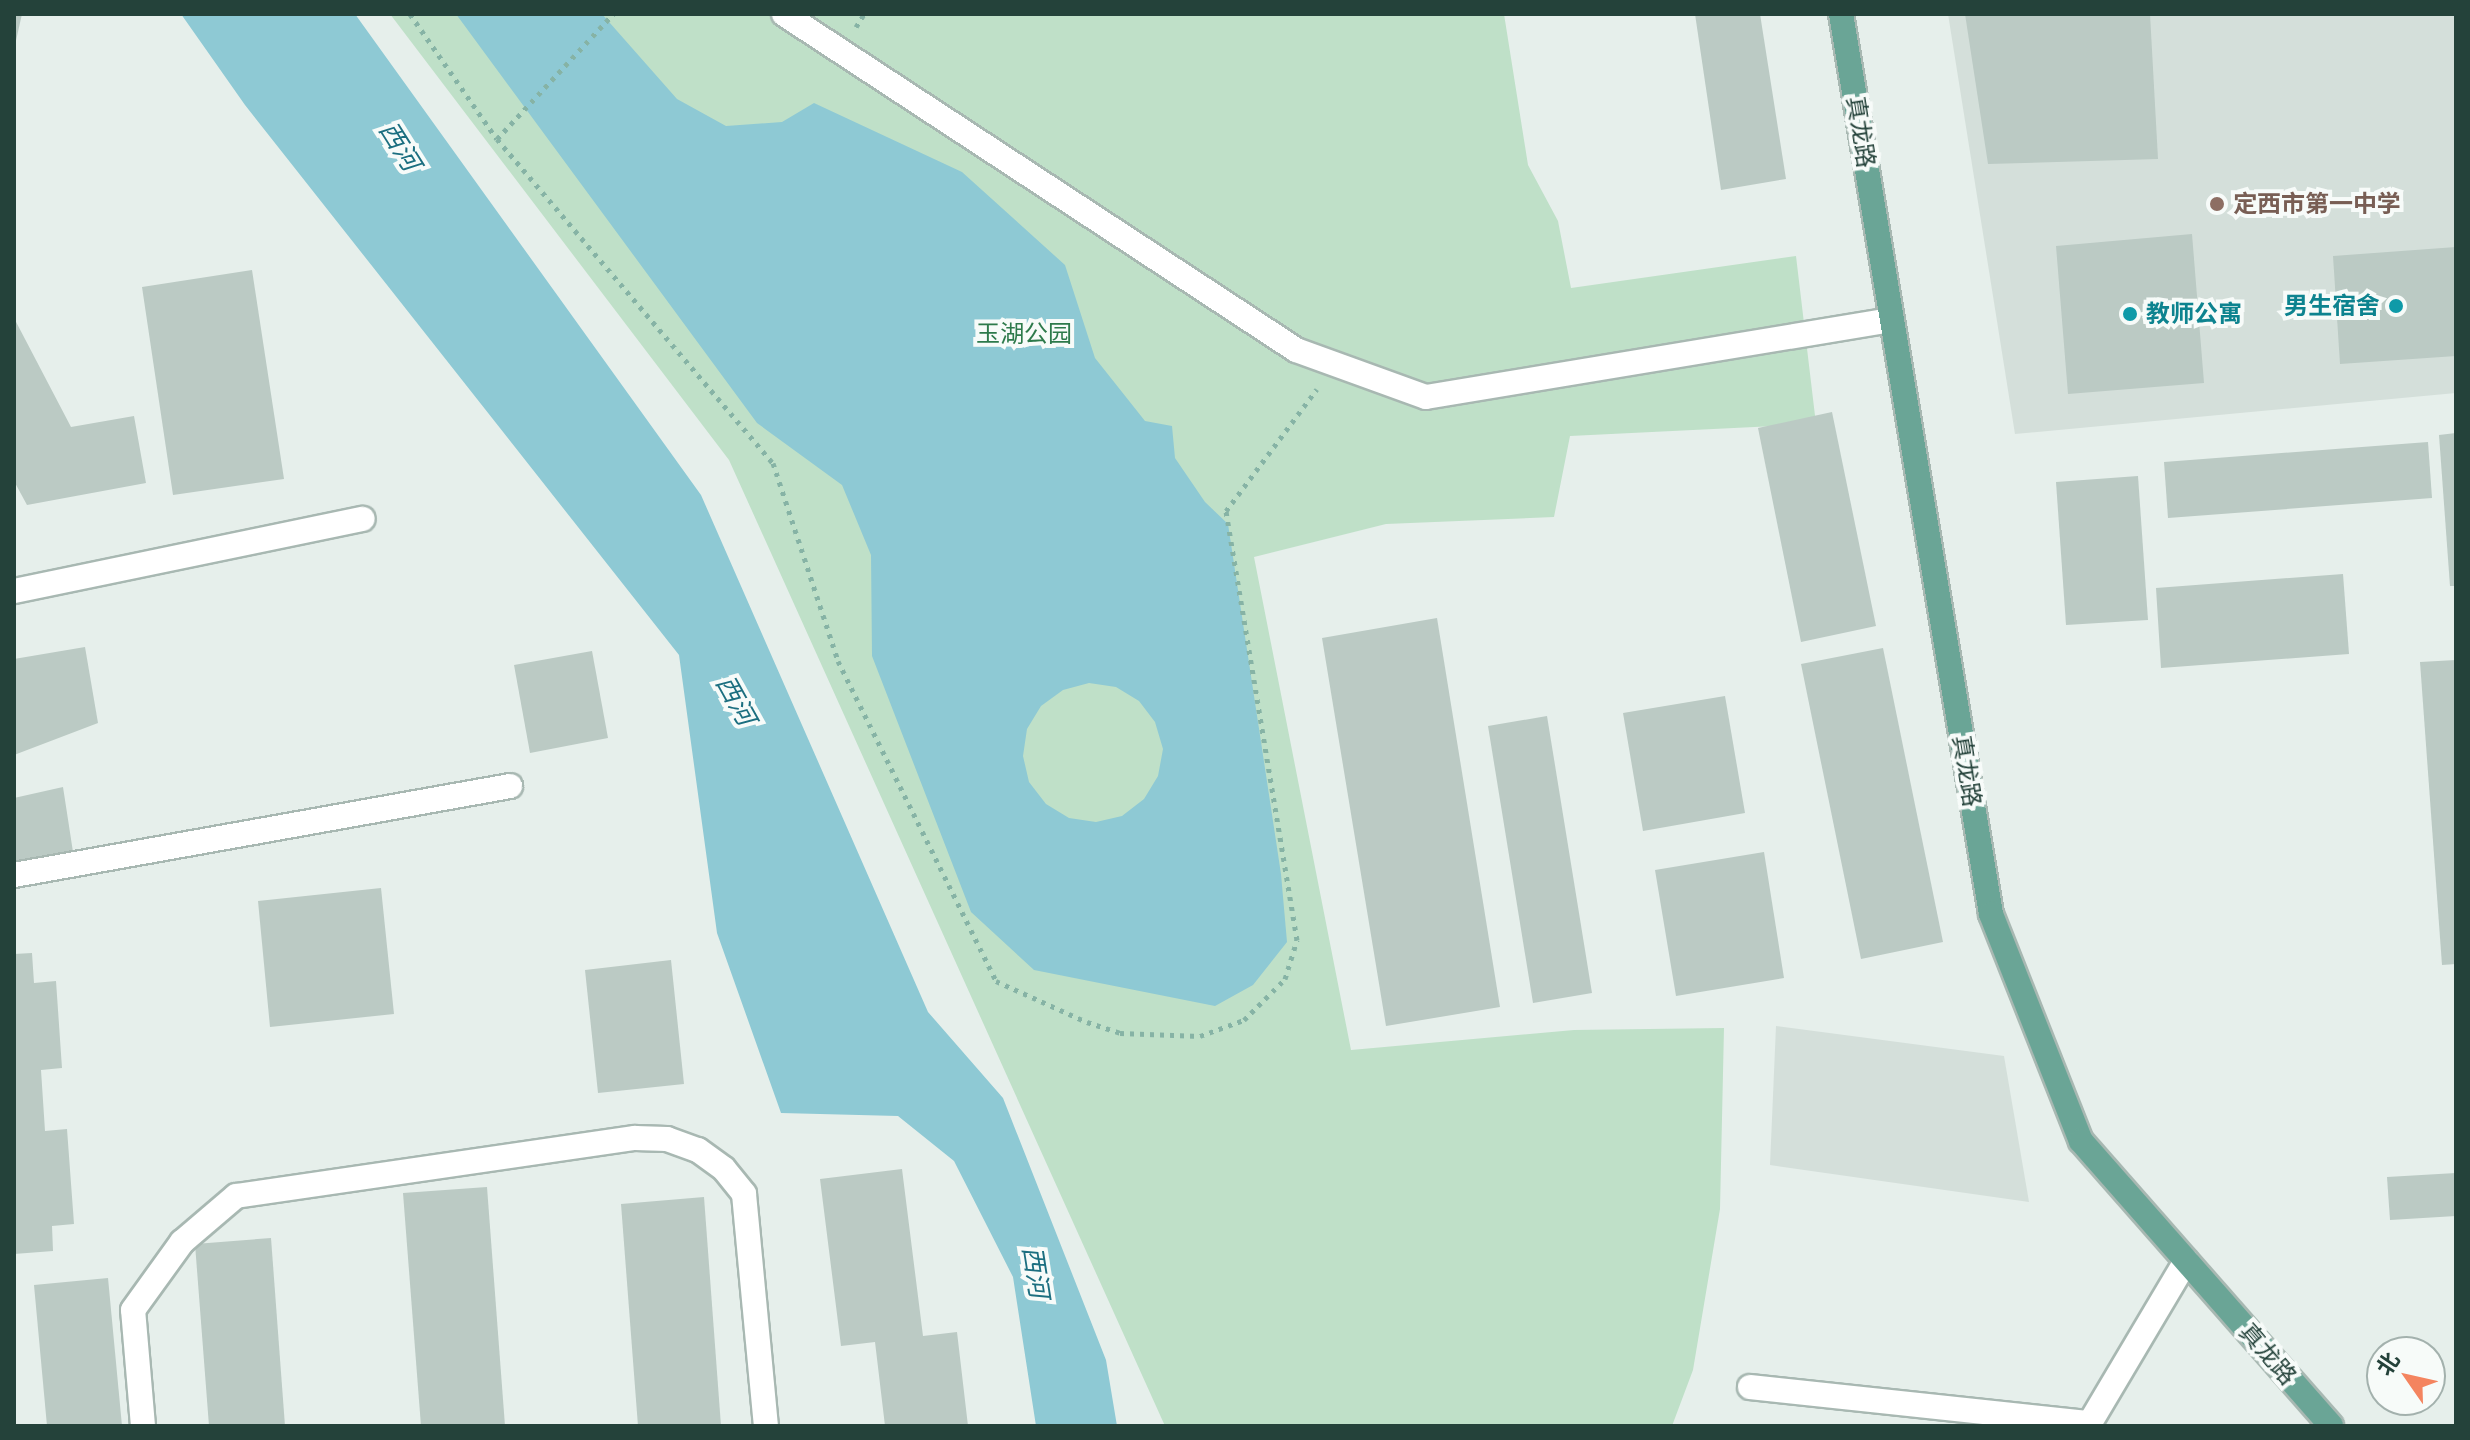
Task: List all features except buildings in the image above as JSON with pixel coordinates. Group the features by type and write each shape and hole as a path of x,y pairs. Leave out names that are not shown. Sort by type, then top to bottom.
{"main road":[{"name":"真龙路","path":"1841,14 1991,914 2081,1141 2331,1426"}],"street":[{"path":"784,14 1296,350 1426,397 1892,320"},
{"path":"14,591 363,519"},
{"path":"14,875 510,786"},
{"path":"143,1426 133,1310 182,1242 236,1196 635,1138 667,1139 698,1150 724,1169 744,1194 766,1426"},
{"path":"1750,1387 2088,1425 2186,1261"}],"path":[{"path":"410,14 497,139 773,463 838,661 996,981 1120,1033 1200,1036 1244,1020 1285,979 1297,940 1226,511 1336,364"},
{"path":"497,139 613,14"}],"shaded area":[{"name":"定西市第一中学","path":"1948,14 2456,14 2456,393 2015,434"},
{"path":"1776,1026 2004,1056 2029,1202 1770,1165"}],"green space":[{"name":"玉湖公园","path":"390,14 1504,14 1528,165 1558,221 1571,288 1796,256 1816,424 1570,436 1554,517 1386,524 1254,557 1351,1050 1574,1030 1724,1028 1720,1209 1693,1370 1672,1426 1165,1426 729,460"}],"water":[{"name":"西河","path":"181,14 355,14 701,495 928,1012 1003,1098 1106,1360 1117,1426 1036,1426 1013,1277 954,1161 898,1116 781,1113 717,933 679,655 245,105"},
{"path":"456,14 602,14 677,99 726,126 782,122 814,103 962,172 1065,265 1095,358 1145,421 1172,426 1175,458 1205,502 1228,524 1281,874 1287,942 1253,985 1215,1006 1034,970 971,912 872,656 871,555 842,485 757,423","holes":["1089,683 1116,687 1139,701 1155,722 1163,749 1158,776 1144,799 1122,816 1096,822 1069,818 1046,804 1029,782 1023,756 1027,729 1041,706 1063,690"]}],"place":[{"name":"定西市第一中学","path":"2217,204"},
{"name":"男生宿舍","path":"2396,306"},
{"name":"教师公寓","path":"2130,314"}]}
